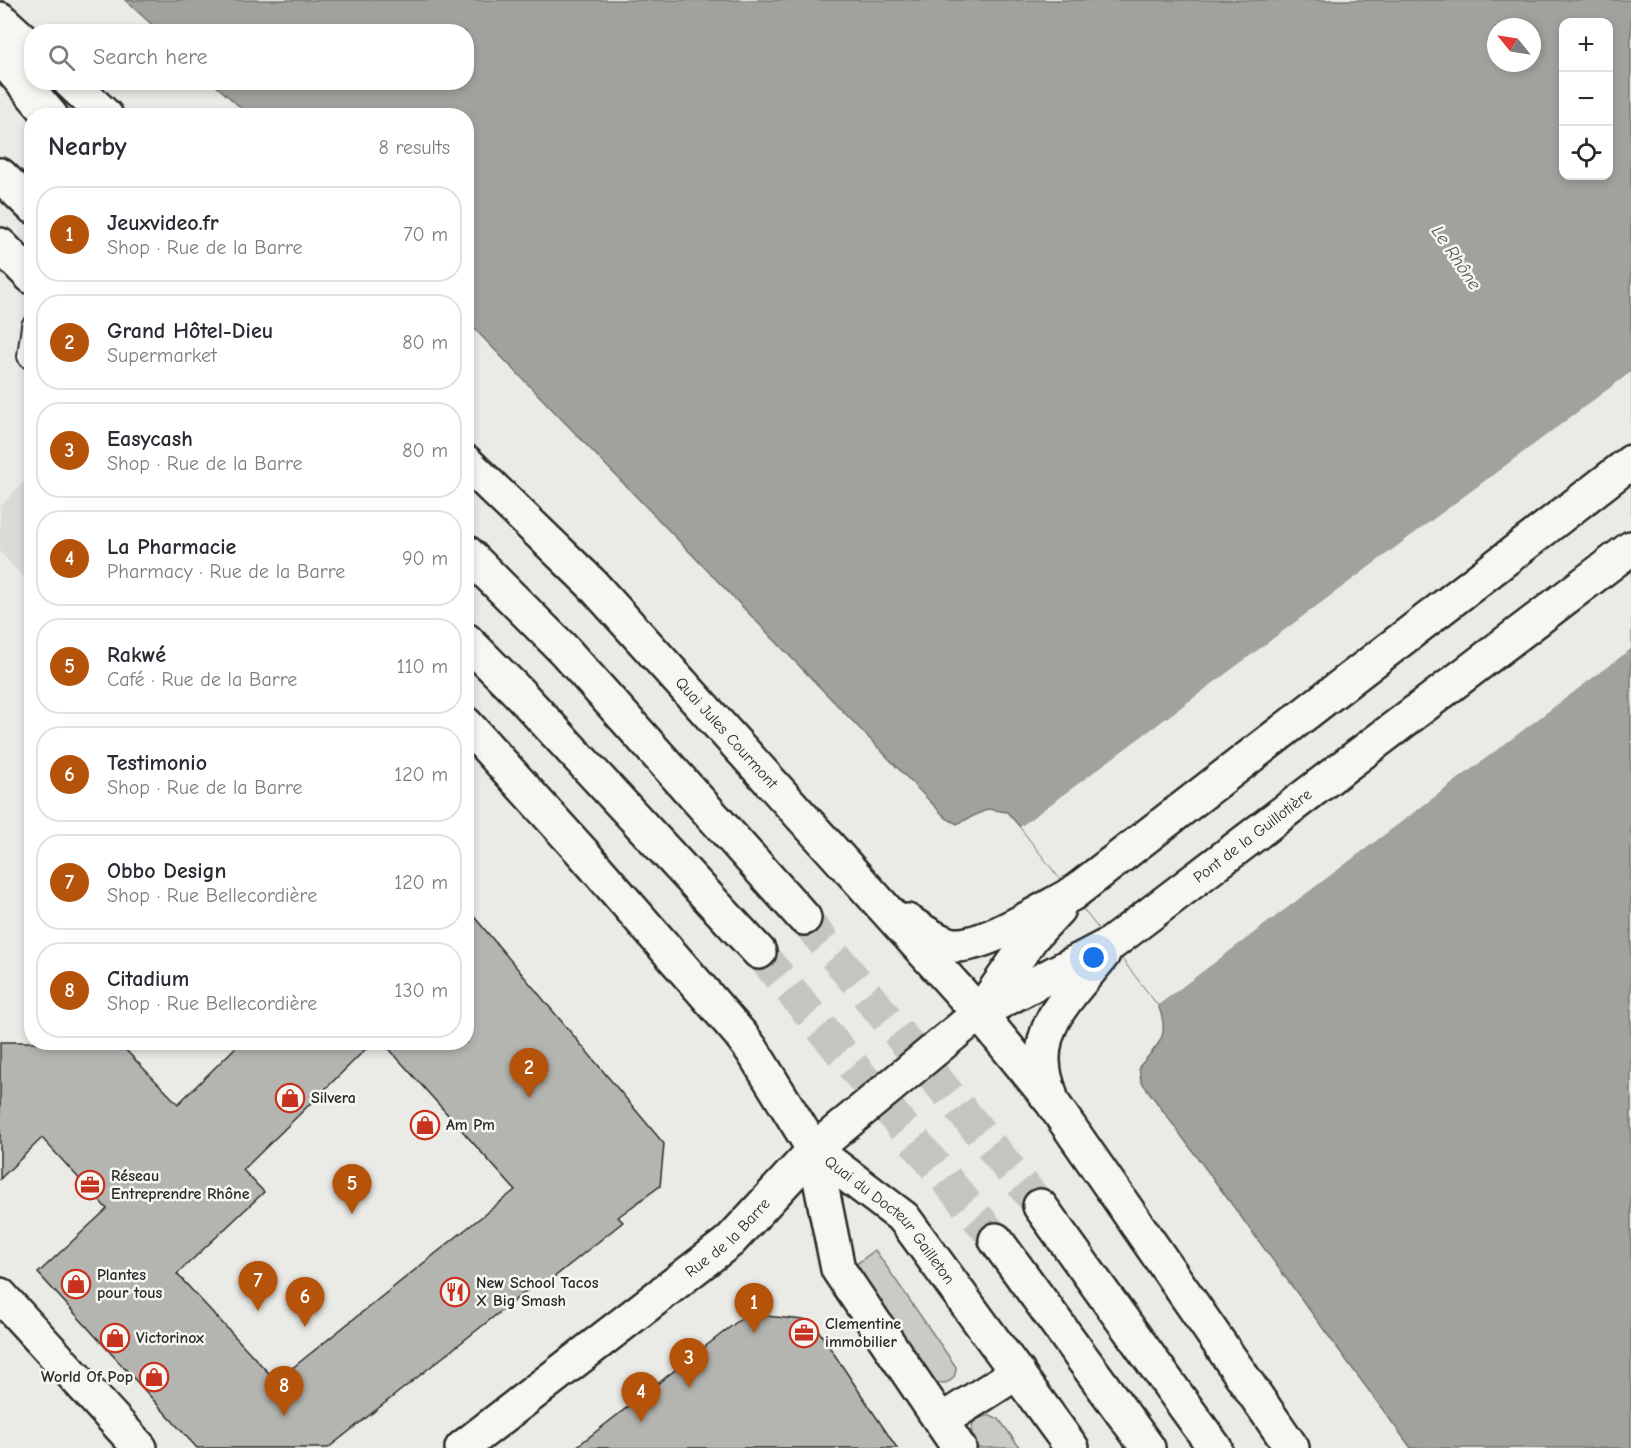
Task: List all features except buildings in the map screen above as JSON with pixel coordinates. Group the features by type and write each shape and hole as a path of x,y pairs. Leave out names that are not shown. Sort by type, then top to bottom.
{"main road":[{"path":"0,19 24,41"},
{"path":"0,56 24,84"},
{"path":"29,90 44,108"},
{"path":"78,90 98,108"},
{"path":"0,175 24,198"},
{"path":"0,245 24,269"},
{"path":"1292,1448 1052,1102 980,1013 1032,937 1072,894 1631,462"},
{"name":"Quai Jules Courmont","path":"474,470 591,583 980,1013"},
{"name":"Pont de la Guillotière","path":"980,1013 1112,943 1631,548"},
{"path":"474,560 564,650 804,918"},
{"path":"474,648 519,693 759,952"},
{"path":"474,733 583,853 740,1034 814,1150"},
{"path":"885,908 930,936 949,944 969,944 994,935 1072,894"},
{"path":"1052,1102 1044,1070 1043,1047 1047,1029 1056,1012 1112,943"},
{"name":"Rue de la Barre","path":"462,1448 730,1241 814,1150 980,1013"},
{"name":"Quai du Docteur Gailleton","path":"814,1150 904,1218 1072,1448"},
{"name":"Quai du Docteur Gailleton","path":"814,1150 838,1269 959,1448"},
{"path":"1040,1206 1215,1448"},
{"path":"996,1240 1148,1448"},
{"path":"0,1295 140,1448"},
{"path":"941,1421 1018,1372"}],"shaded area":[{"path":"24,482 24,578 0,552 0,507"},
{"path":"875,1250 956,1367 953,1379 950,1381 935,1382 854,1266"},
{"path":"990,1415 999,1419 1020,1448 977,1448 972,1435 974,1420"}],"water":[{"name":"Le Rhône","path":"125,0 1631,0 1631,1448 1411,1448 1141,1081 1139,1067 1157,1045 1163,1032 1162,1016 1158,1005 1020,827 1007,812 988,809 957,824 946,818 474,328 474,108 241,108 221,90 474,90 474,24 151,24"}],"pier":[{"path":"1631,372 1631,649 1158,1005 1020,827"}],"tunnel":[{"path":"804,918 1040,1206"},
{"path":"759,952 996,1240"}],"place":[{"name":"Silvera","path":"290,1098"},
{"name":"Grand Hôtel-Dieu","path":"529,1098"},
{"name":"Am Pm","path":"425,1125"},
{"name":"Réseau Entreprendre Rhône","path":"90,1185"},
{"name":"Rakwé","path":"352,1214"},
{"name":"Plantes pour tous","path":"76,1284"},
{"name":"New School Tacos X Big Smash","path":"455,1292"},
{"name":"Obbo Design","path":"258,1311"},
{"name":"Testimonio","path":"305,1327"},
{"name":"Jeuxvideo.fr","path":"754,1333"},
{"name":"Clementine immobilier","path":"804,1333"},
{"name":"Victorinox","path":"115,1338"},
{"name":"World Of Pop","path":"154,1377"},
{"name":"Easycash","path":"689,1388"},
{"name":"Citadium","path":"284,1416"},
{"name":"La Pharmacie","path":"641,1422"}]}
